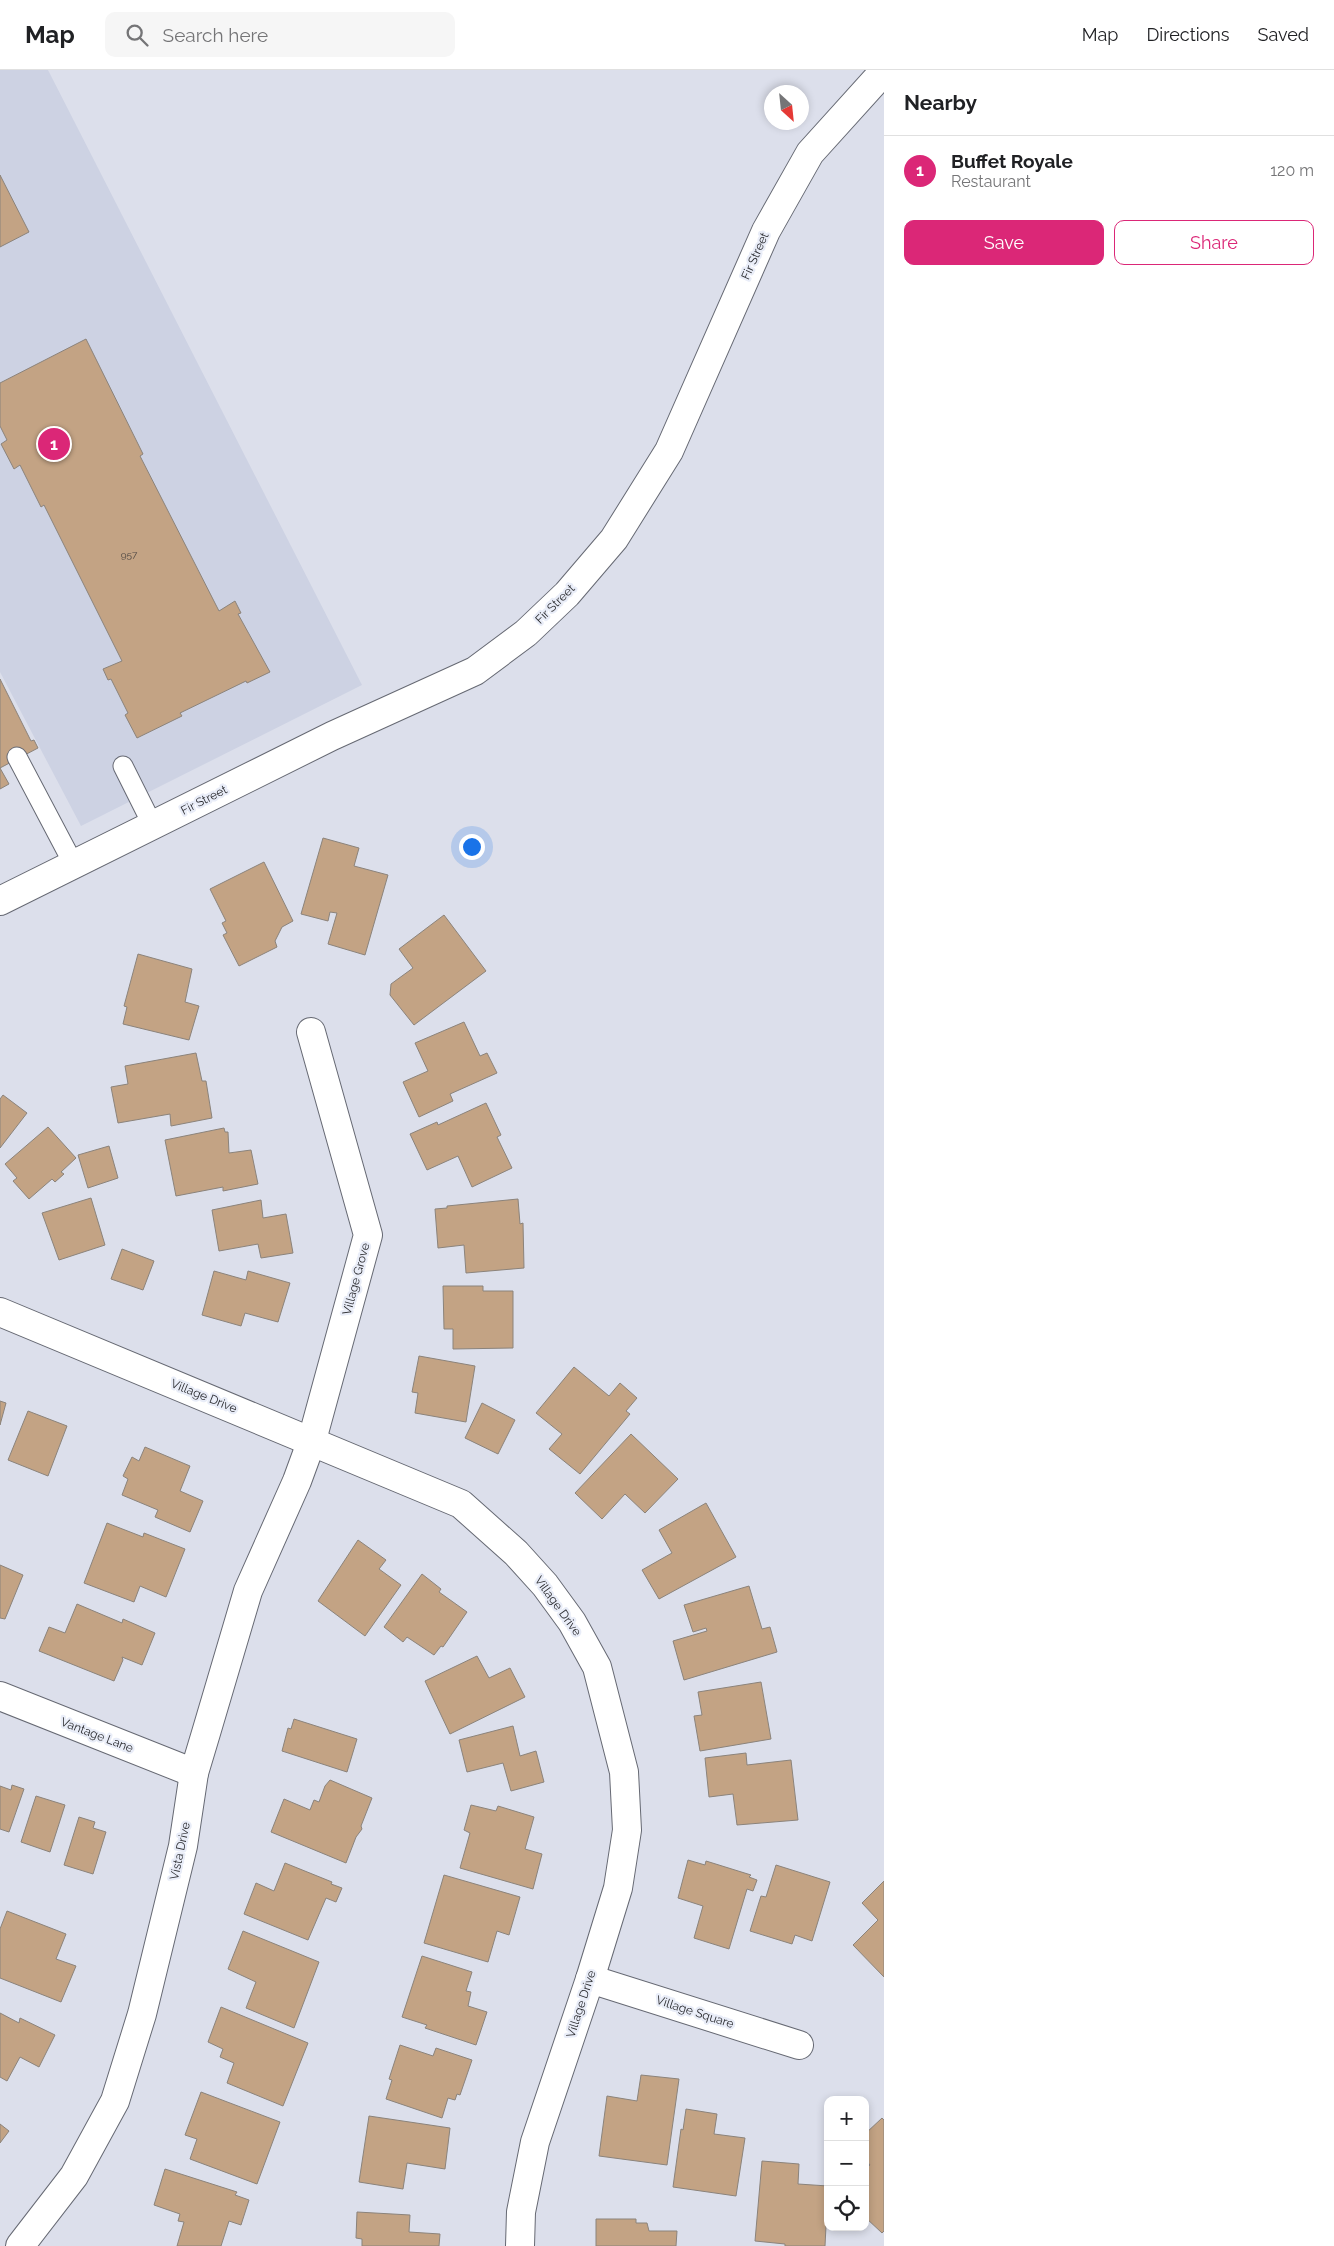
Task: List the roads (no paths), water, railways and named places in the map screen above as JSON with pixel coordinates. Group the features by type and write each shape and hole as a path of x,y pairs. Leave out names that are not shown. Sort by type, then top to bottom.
{"street":[{"name":"Fir Street","path":"0,901 332,736 476,671 526,633 567,594 614,539 669,451 766,231 810,153 884,72"},
{"name":"Village Grove","path":"311,1032 368,1235 312,1440"},
{"name":"Village Drive","path":"0,1312 312,1440 461,1504 516,1553 545,1585 572,1622 597,1667 624,1772 627,1830 618,1888 590,1979 535,2142 520,2212 520,2246"},
{"name":"Vista Drive","path":"20,2246 74,2176 115,2102 142,2014 183,1846 194,1773 248,1591 297,1482 312,1440"},
{"name":"Vantage Lane","path":"0,1696 194,1773"},
{"name":"Village Square","path":"590,1979 799,2045"}],"lane":[{"path":"17,757 74,865"},
{"path":"124,766 153,826"}],"place":[{"name":"Buffet Royale","path":"54,444"}]}
